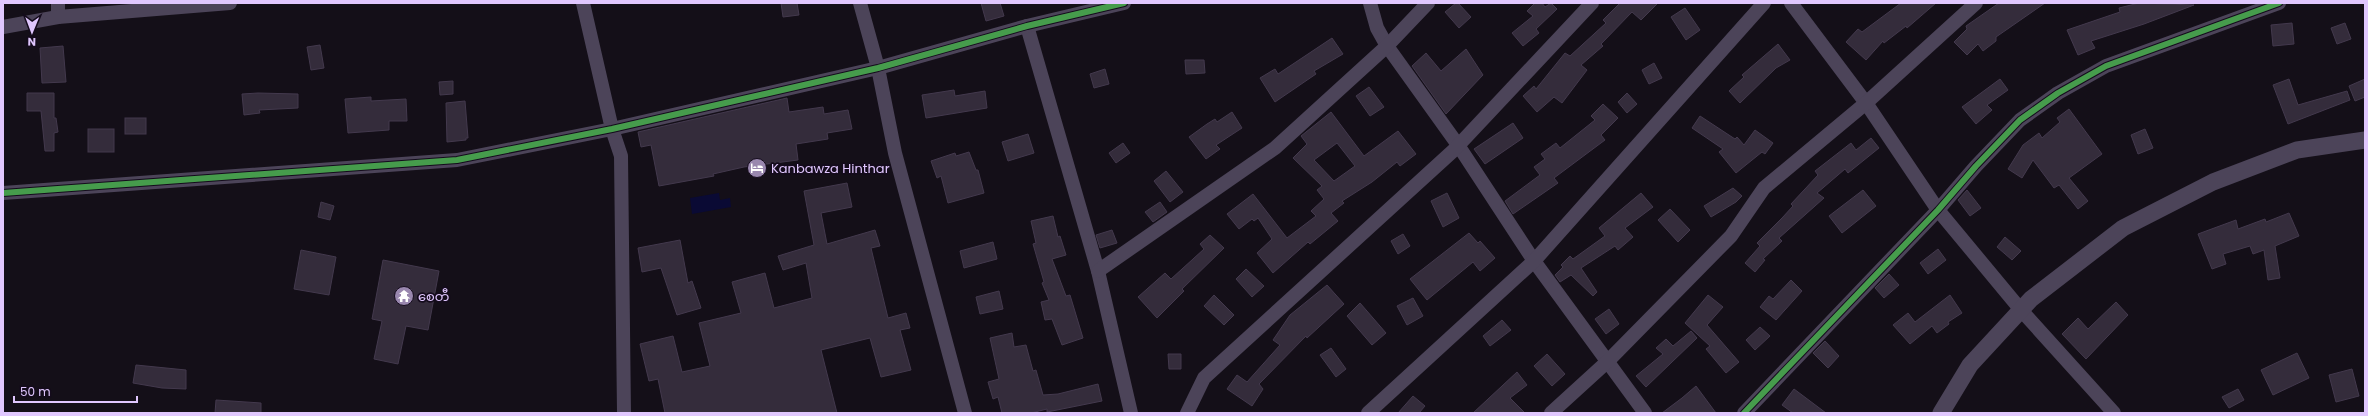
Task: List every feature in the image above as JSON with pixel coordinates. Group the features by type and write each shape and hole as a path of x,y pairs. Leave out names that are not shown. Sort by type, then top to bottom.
{"street":[{"path":"58,3 58,17"},
{"path":"3,27 58,17 230,3"},
{"path":"583,3 612,129 620,156 624,413"},
{"path":"860,3 878,68 895,153 965,413"},
{"path":"3,193 457,160 612,129 878,68 1102,6 1124,3"},
{"path":"1370,3 1377,28 1387,46 1458,145 1534,261 1645,413"},
{"path":"1098,271 1275,148 1387,46 1428,3"},
{"path":"1187,413 1204,378 1458,145 1592,3"},
{"path":"1368,413 1534,261 1764,3"},
{"path":"1791,3 1866,103 1938,210 2021,310 2114,413"},
{"path":"1551,413 1608,362 1731,236 1764,188 1866,103 1976,3"},
{"path":"1744,413 1938,210 1976,166 2020,120 2058,93 2106,66 2279,3"},
{"path":"1027,26 1098,271 1131,413"},
{"path":"1941,413 1970,365 2031,299 2123,228 2214,182 2297,150 2365,140"}],"shaded area":[{"path":"719,193 720,200 730,198 731,207 692,214 690,198"}],"building":[{"path":"781,3 797,3 799,15 783,17"},
{"path":"981,3 1000,3 1004,16 986,21"},
{"path":"1458,3 1471,17 1459,28 1445,12"},
{"path":"1535,3 1542,3 1545,7 1551,3 1557,9 1536,29 1539,33 1523,46 1512,33 1533,16 1527,11"},
{"path":"1620,3 1658,3 1641,20 1632,12 1601,44 1603,46 1581,65 1587,70 1562,103 1554,97 1537,112 1523,96 1534,86 1536,89 1565,53 1570,56 1606,23 1603,20"},
{"path":"1901,3 1936,3 1907,28 1906,26 1884,43 1883,41 1866,60 1846,42 1858,29 1862,32"},
{"path":"1999,3 2045,3 1996,37 1996,41 1983,51 1978,44 1967,55 1954,42 1967,29 1966,26"},
{"path":"2139,3 2194,5 2144,24 2091,41 2095,48 2078,55 2067,30 2120,12 2119,8"},
{"path":"1685,8 1700,30 1686,40 1671,17"},
{"path":"2292,23 2294,44 2273,46 2271,25"},
{"path":"2345,23 2351,39 2337,44 2331,28"},
{"path":"1332,38 1343,54 1314,71 1316,74 1275,102 1260,78 1275,69 1278,74"},
{"path":"1778,44 1790,60 1776,68 1740,103 1729,91 1744,77 1742,75"},
{"path":"320,45 324,68 311,70 307,47"},
{"path":"63,46 66,82 42,83 40,48"},
{"path":"1466,49 1483,75 1446,114 1412,66 1426,53 1441,71"},
{"path":"1185,60 1204,60 1205,73 1186,74"},
{"path":"1654,63 1662,78 1649,84 1642,70"},
{"path":"1105,69 1109,84 1094,88 1090,74"},
{"path":"2000,79 2008,90 1987,105 1992,110 1976,124 1962,107"},
{"path":"2289,79 2298,105 2347,91 2350,100 2288,124 2273,85"},
{"path":"2365,79 2365,97 2355,101 2349,86"},
{"path":"453,81 453,94 440,95 439,82"},
{"path":"1369,87 1384,107 1370,116 1356,96"},
{"path":"954,90 955,96 985,91 987,108 926,118 922,95"},
{"path":"27,93 54,93 54,118 56,118 58,132 54,133 54,151 45,151 41,111 27,111"},
{"path":"1627,93 1637,104 1627,113 1618,102"},
{"path":"242,94 298,94 298,108 259,110 260,113 244,115"},
{"path":"371,97 371,101 406,99 407,121 389,121 389,130 348,133 345,99"},
{"path":"787,98 789,112 823,107 824,114 848,110 852,129 827,133 828,139 796,144 798,160 744,167 713,174 714,176 659,186 651,145 641,147 638,132"},
{"path":"465,101 468,138 466,138 466,140 447,142 446,103"},
{"path":"1603,104 1618,118 1601,135 1605,140 1554,178 1558,183 1513,214 1505,201 1540,175 1534,167 1545,159 1541,154 1556,143 1560,148 1595,120 1591,116"},
{"path":"2069,109 2102,154 2069,178 2088,201 2078,209 2059,185 2054,188 2033,160 2022,178 2008,169 2023,145 2039,133 2042,138 2060,122 2057,118"},
{"path":"1232,112 1242,128 1216,145 1220,149 1206,159 1189,137 1215,119 1217,122"},
{"path":"1331,112 1364,156 1398,131 1416,154 1400,166 1397,162 1372,182 1342,201 1344,203 1331,213 1338,221 1310,244 1308,242 1273,273 1257,253 1272,239 1258,218 1254,221 1252,219 1239,229 1227,214 1253,194 1287,238 1316,216 1311,211 1324,199 1317,190 1322,186 1293,158 1307,144 1301,136","holes":["1337,143 1355,166 1334,181 1314,160"]},
{"path":"1700,116 1735,139 1737,137 1744,145 1755,130 1773,143 1765,154 1762,152 1736,173 1719,152 1723,149 1692,128"},
{"path":"125,118 146,118 146,134 125,134"},
{"path":"1513,123 1523,138 1485,164 1474,149"},
{"path":"88,129 114,129 114,152 88,152"},
{"path":"2145,129 2153,148 2138,154 2131,135"},
{"path":"1028,134 1034,153 1008,161 1002,142"},
{"path":"1871,138 1879,148 1848,173 1845,169 1817,193 1824,198 1779,238 1782,241 1763,259 1765,260 1755,272 1745,263 1760,246 1757,243 1793,206 1791,204 1818,175 1815,171 1851,143 1856,150"},
{"path":"1123,143 1130,153 1116,163 1109,153"},
{"path":"969,152 976,170 978,170 984,193 948,203 941,176 937,178 931,161 955,153 956,156"},
{"path":"1166,171 1183,192 1170,202 1154,181"},
{"path":"847,183 852,207 821,213 827,244 875,230 880,246 871,248 888,318 906,313 910,328 900,330 911,370 881,377 870,338 821,350 837,413 665,413 658,379 649,381 640,344 673,336 682,372 710,366 699,323 741,313 732,282 765,273 774,308 812,298 806,263 783,270 778,256 814,245 804,191"},
{"path":"1733,188 1742,196 1736,202 1711,217 1704,206"},
{"path":"1863,190 1876,206 1842,233 1829,216"},
{"path":"1967,190 1981,208 1970,216 1958,200"},
{"path":"1447,193 1459,218 1443,227 1431,201"},
{"path":"1641,193 1653,207 1625,228 1633,237 1618,250 1615,246 1581,268 1597,292 1593,296 1571,275 1560,282 1555,275 1563,267 1561,265 1570,256 1573,259 1605,236 1599,228"},
{"path":"321,202 334,206 330,220 318,217"},
{"path":"1160,202 1167,212 1153,222 1145,212"},
{"path":"1670,209 1690,230 1678,242 1658,220"},
{"path":"2289,213 2299,236 2275,246 2280,278 2268,280 2264,250 2253,254 2250,246 2223,254 2226,264 2212,269 2198,234 2236,220 2238,229 2265,219 2266,222"},
{"path":"1053,216 1058,237 1060,236 1066,255 1052,259 1066,296 1070,295 1083,338 1062,345 1052,319 1045,320 1041,302 1049,300 1042,283 1044,282 1033,244 1036,243 1031,221"},
{"path":"1112,230 1117,243 1100,248 1096,235"},
{"path":"1469,233 1478,243 1480,241 1495,258 1480,271 1473,262 1427,300 1410,279"},
{"path":"1403,234 1410,246 1398,254 1391,241"},
{"path":"1210,235 1224,248 1182,289 1184,291 1157,318 1138,297 1165,273 1171,279 1204,249 1200,244"},
{"path":"2005,237 2021,251 2012,260 1997,247"},
{"path":"680,240 688,283 692,281 701,308 677,315 661,268 642,272 638,248"},
{"path":"993,242 997,259 964,268 960,251"},
{"path":"1938,249 1946,260 1928,274 1920,263"},
{"path":"301,250 336,257 329,295 294,289"},
{"path":"383,260 439,271 428,330 406,326 398,364 374,359 382,321 372,319"},
{"path":"1246,269 1264,286 1252,297 1236,279"},
{"path":"1889,274 1899,285 1884,298 1875,288"},
{"path":"1791,280 1802,291 1776,320 1760,307 1769,296 1773,299"},
{"path":"1327,285 1344,304 1307,338 1306,336 1259,384 1263,389 1252,406 1227,389 1237,375 1247,382 1280,345 1273,340 1290,315"},
{"path":"999,291 1003,309 980,314 976,297"},
{"path":"1214,295 1234,315 1224,325 1204,306"},
{"path":"1708,295 1723,307 1707,325 1739,362 1726,373 1706,349 1710,346 1685,323"},
{"path":"1950,295 1962,313 1948,322 1949,324 1937,333 1932,326 1910,344 1893,325 1908,313 1915,322"},
{"path":"1413,298 1423,316 1407,325 1397,306"},
{"path":"2116,302 2128,315 2086,359 2062,334 2078,318 2088,329"},
{"path":"1360,303 1386,333 1372,345 1347,316"},
{"path":"1609,309 1619,324 1606,334 1595,319"},
{"path":"1502,320 1511,330 1490,346 1483,336"},
{"path":"1760,327 1770,336 1755,350 1746,340"},
{"path":"1691,331 1697,338 1646,387 1636,376 1663,354 1656,348 1666,339 1673,346"},
{"path":"1012,333 1014,347 1026,345 1033,371 1036,370 1043,395 1058,394 1098,384 1102,401 1047,412 1047,409 1031,413 1002,413 998,397 993,399 988,382 999,379 990,338"},
{"path":"1825,341 1839,356 1828,368 1813,353"},
{"path":"1331,348 1346,369 1336,377 1320,355"},
{"path":"2297,353 2309,378 2273,395 2261,370"},
{"path":"1168,354 1181,354 1181,369 1169,369"},
{"path":"1547,354 1565,374 1552,386 1534,366"},
{"path":"136,365 186,370 186,389 162,388 133,383"},
{"path":"2352,369 2359,396 2336,402 2329,375"},
{"path":"1517,372 1527,385 1510,398 1525,413 1473,413"},
{"path":"1696,386 1716,413 1662,413 1682,398"},
{"path":"1794,389 1826,413 1793,413 1782,405"},
{"path":"2238,389 2244,400 2229,408 2222,397"},
{"path":"1413,396 1425,406 1419,413 1398,413"},
{"path":"216,400 261,403 261,413 215,413"}],"cycle path":[{"path":"3,193 457,160 612,129 878,68 1027,26 1124,3"},
{"path":"1744,413 1938,210 1976,166 2020,120 2058,93 2106,66 2279,3"}],"place":[{"name":"Kanbawza Hinthar","path":"757,168"},
{"name":"စေတီ","path":"404,296"}]}
